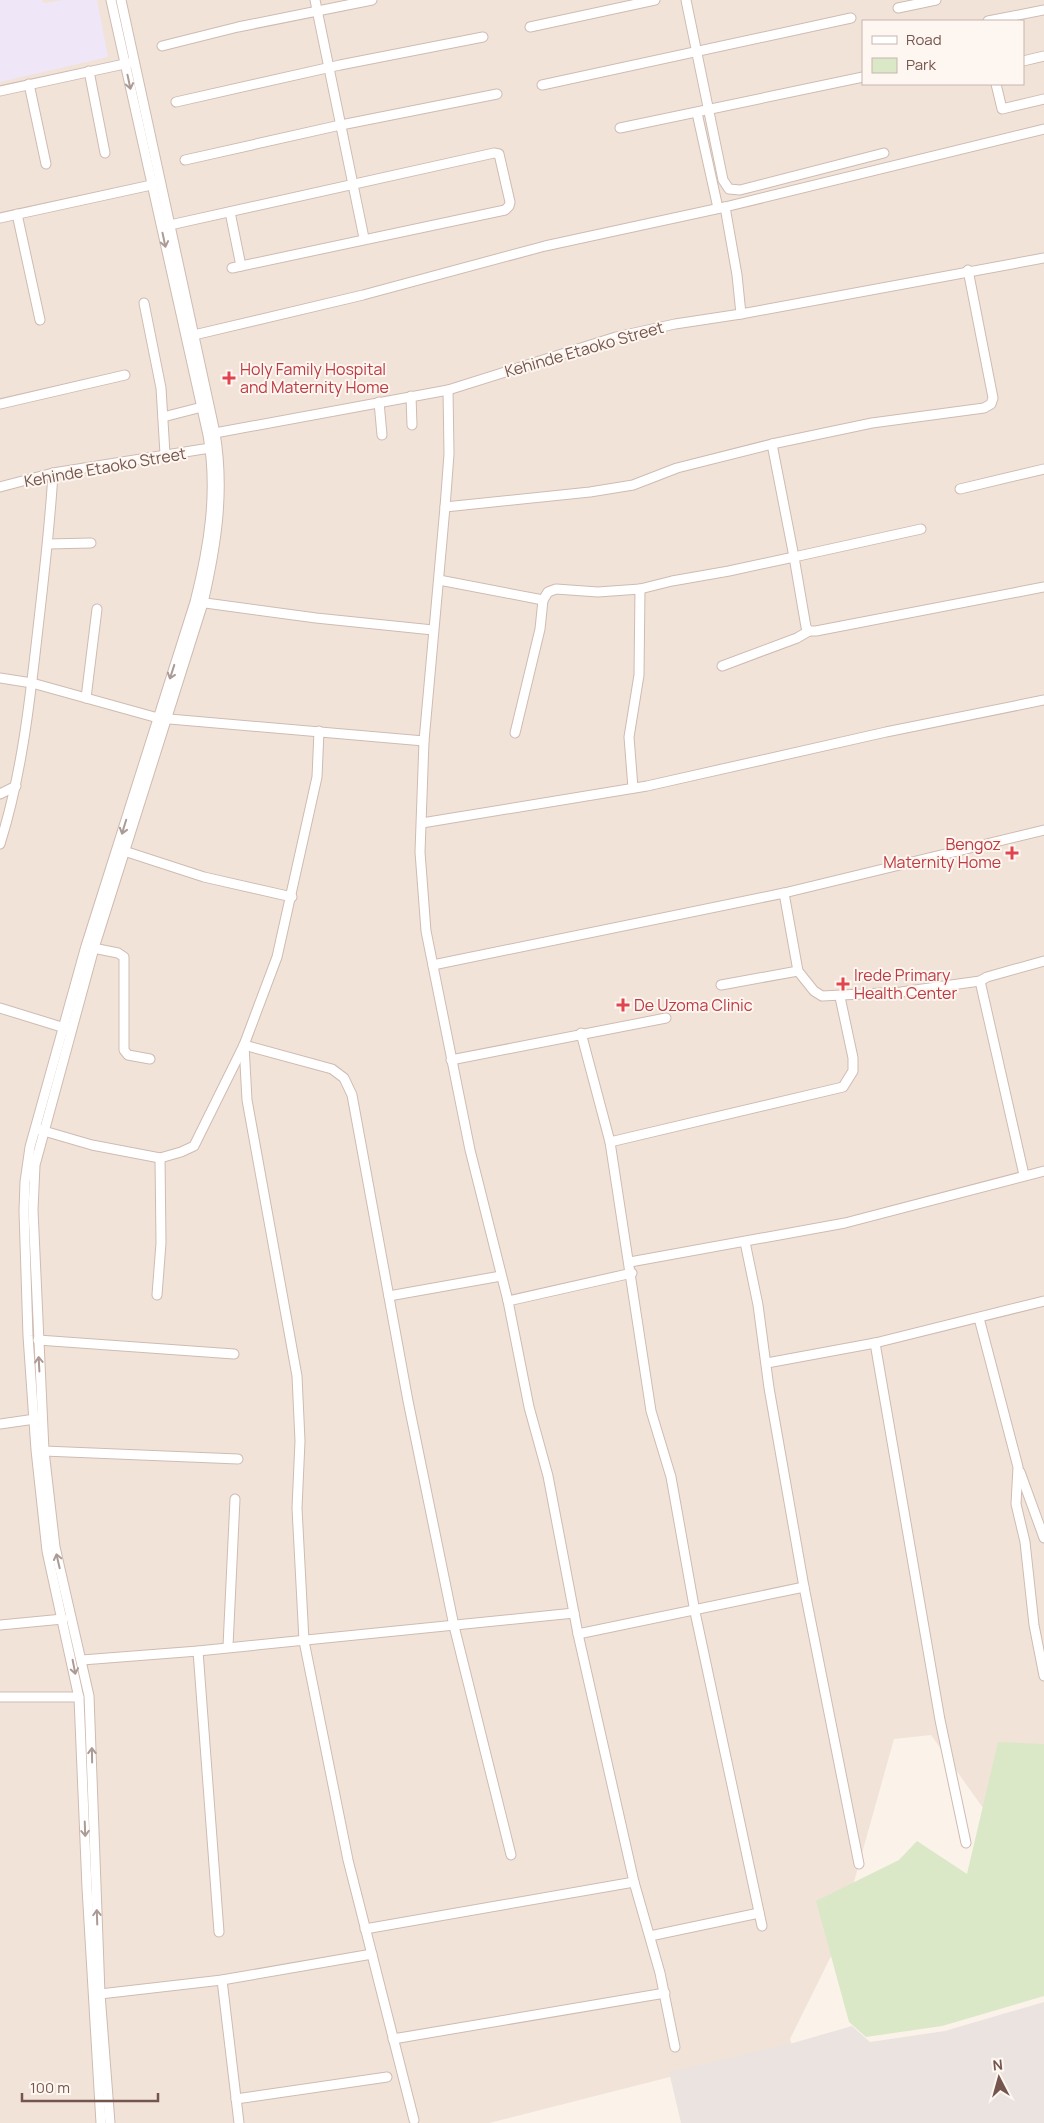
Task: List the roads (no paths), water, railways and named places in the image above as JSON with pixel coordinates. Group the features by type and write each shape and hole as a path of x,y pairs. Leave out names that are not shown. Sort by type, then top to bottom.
{"street":[{"path":"111,0 130,63"},
{"path":"121,0 130,63 143,127 205,406 213,489 207,552 199,602"},
{"path":"315,0 364,238"},
{"path":"162,46 372,0"},
{"path":"530,27 655,0"},
{"path":"686,0 723,180 729,189 740,190 884,153"},
{"path":"898,8 936,0"},
{"path":"1007,19 1044,10"},
{"path":"542,85 851,18"},
{"path":"176,102 329,68 483,37"},
{"path":"1024,61 1044,56"},
{"path":"0,91 130,63"},
{"path":"89,71 105,153"},
{"path":"620,128 862,77"},
{"path":"29,84 46,164"},
{"path":"996,85 1002,109 1044,99"},
{"path":"185,160 340,125 496,94"},
{"path":"697,113 737,275 740,314"},
{"path":"194,335 363,295 545,246 722,208 1044,129"},
{"path":"170,225 494,153 499,154 510,202 505,210 364,238 236,267 230,212"},
{"path":"0,218 156,184"},
{"path":"156,184 170,225 194,335 193,353"},
{"path":"17,214 40,320"},
{"name":"Kehinde Etaoko Street","path":"215,433 448,390 616,337 675,324 740,314 968,270 1044,258"},
{"path":"445,507 590,492 633,485 677,468 772,444 872,423 984,408 991,404 993,398 968,270"},
{"path":"144,303 161,388 165,454"},
{"path":"0,404 125,375"},
{"path":"448,390 449,454 424,741 420,852 426,932 451,1060 500,1276 508,1301 530,1407 548,1476 578,1634 634,1882 665,1994 675,2047"},
{"path":"411,396 412,425"},
{"path":"379,402 382,435"},
{"path":"163,417 205,406"},
{"path":"101,2123 87,1888 79,1697 47,1551 28,1336 24,1211 27,1163 39,1129 90,947 199,602 219,520 221,493 215,433 205,406"},
{"path":"772,444 794,557 804,622 809,630"},
{"name":"Kehinde Etaoko Street","path":"0,487 53,473 210,448"},
{"path":"960,490 1044,469"},
{"path":"0,844 16,786 32,683 48,544 53,473"},
{"path":"515,733 540,629 543,600 548,592 556,589 598,592 640,589 672,581 729,572 921,529"},
{"path":"48,544 91,542"},
{"path":"439,580 543,600"},
{"path":"722,666 797,638 809,630 921,612 1044,587"},
{"path":"633,788 630,737 639,675 640,589"},
{"path":"199,602 316,618 433,630"},
{"path":"86,698 98,609"},
{"path":"0,678 32,683 163,718 424,741"},
{"path":"422,823 633,788 1044,700"},
{"path":"39,1129 92,1145 160,1158 194,1146 244,1045 277,957 292,897 317,777 320,731"},
{"path":"0,794 16,786"},
{"path":"433,965 784,893 1044,830"},
{"path":"121,850 204,878 292,897"},
{"path":"784,893 798,972 814,991 822,996 840,997 901,992 980,982 987,977 1044,961"},
{"path":"90,947 124,957 124,1050 128,1055 150,1060"},
{"path":"721,985 798,972"},
{"path":"980,982 1024,1175"},
{"path":"610,1142 843,1087 853,1071 853,1058 840,997"},
{"path":"0,1008 67,1029"},
{"path":"451,1060 581,1033 666,1018"},
{"path":"581,1033 610,1142 632,1274 641,1353 651,1411 671,1477 695,1612 762,1926"},
{"path":"244,1045 332,1069 344,1078 352,1094 389,1296 454,1626 511,1855"},
{"path":"244,1045 247,1100 296,1376 300,1440 297,1508 304,1640 333,1792 365,1929 414,2120"},
{"path":"39,1129 33,1210 44,1451 55,1547 90,1696 100,1994 110,2123"},
{"path":"157,1295 161,1244 160,1158"},
{"path":"630,1262 845,1223 1044,1171"},
{"path":"745,1242 804,1587 859,1864"},
{"path":"508,1301 632,1274"},
{"path":"389,1296 500,1276"},
{"path":"767,1363 875,1342 1044,1301"},
{"path":"979,1318 1018,1467 1044,1538"},
{"path":"38,1340 234,1354"},
{"path":"875,1342 940,1720 966,1843"},
{"path":"0,1424 35,1419"},
{"path":"44,1451 238,1459"},
{"path":"1018,1467 1016,1504 1025,1542 1034,1625 1044,1676"},
{"path":"228,1646 235,1499"},
{"path":"578,1634 695,1612 804,1587"},
{"path":"82,1660 198,1651 228,1646 454,1626 574,1613"},
{"path":"0,1625 63,1619"},
{"path":"198,1651 219,1932"},
{"path":"0,1696 79,1697"},
{"path":"365,1929 634,1882"},
{"path":"650,1936 759,1913"},
{"path":"100,1994 222,1980 372,1954"},
{"path":"222,1980 239,2123"},
{"path":"393,2039 665,1994"},
{"path":"236,2100 387,2078"}],"place":[{"name":"Holy Family Hospital and Maternity Home","path":"229,378"},
{"name":"Bengoz Maternity Home","path":"1012,853"},
{"name":"Irede Primary Health Center","path":"843,984"},
{"name":"De Uzoma Clinic","path":"623,1005"}]}
